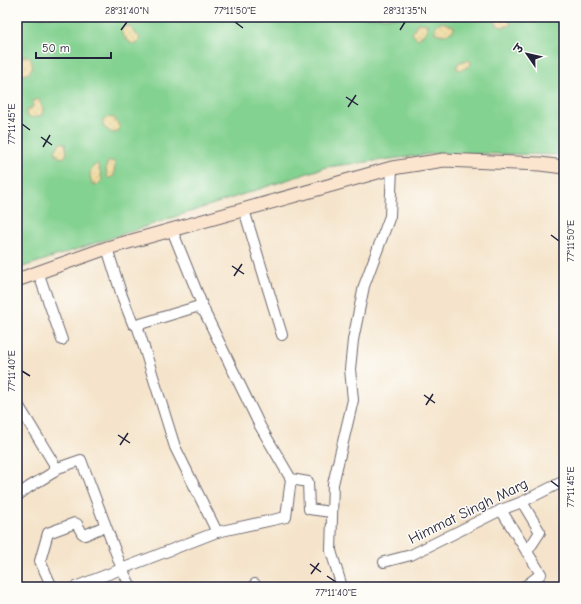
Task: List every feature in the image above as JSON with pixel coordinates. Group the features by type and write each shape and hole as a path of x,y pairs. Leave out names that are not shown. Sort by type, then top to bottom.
{"street":[{"path":"17,280 107,248 392,168 444,160 540,164 564,168"},
{"path":"340,586 331,551 333,484 353,400 350,369 353,340 364,286 390,216 392,168"},
{"path":"244,210 282,335"},
{"path":"75,587 217,532 286,517 291,479 260,426 205,312 172,230"},
{"path":"107,248 132,322 137,325 175,447 217,532"},
{"path":"38,272 62,340"},
{"path":"137,325 196,307 205,312"},
{"path":"17,404 54,464 55,469"},
{"path":"17,496 29,487 51,475 55,469 81,460 105,526 122,569 131,587"},
{"path":"291,479 308,482 309,509 331,512"},
{"name":"Himmat Singh Marg","path":"384,562 411,555 500,510 522,502 564,481"},
{"path":"522,502 540,532 527,552"},
{"path":"500,510 542,574 524,587"},
{"path":"52,587 40,561 48,533 75,523 78,524 82,533 85,535 105,526"}],"green space":[{"path":"17,17 564,17 564,155 439,153 326,167 17,269"}],"sand":[{"path":"489,17 508,18 511,25 504,27 498,26 496,22"},
{"path":"441,22 454,26 453,31 444,35 435,33 435,26"},
{"path":"417,23 427,24 427,31 418,39 412,34"},
{"path":"124,26 131,27 134,33 140,37 138,43 132,44 126,39 121,32"},
{"path":"23,56 29,56 32,61 32,68 28,74 18,75 17,69"},
{"path":"469,60 471,62 470,66 461,70 456,68 459,62"},
{"path":"39,99 43,109 42,115 32,118 26,115 27,110 32,108 33,101"},
{"path":"109,117 114,118 120,127 118,132 112,133 103,126 103,120"},
{"path":"60,143 65,143 67,154 63,158 57,156 55,151"},
{"path":"113,161 115,163 114,176 110,178 107,177 106,167 108,162"},
{"path":"96,164 99,166 102,180 98,185 92,184 90,176 93,166"}]}
